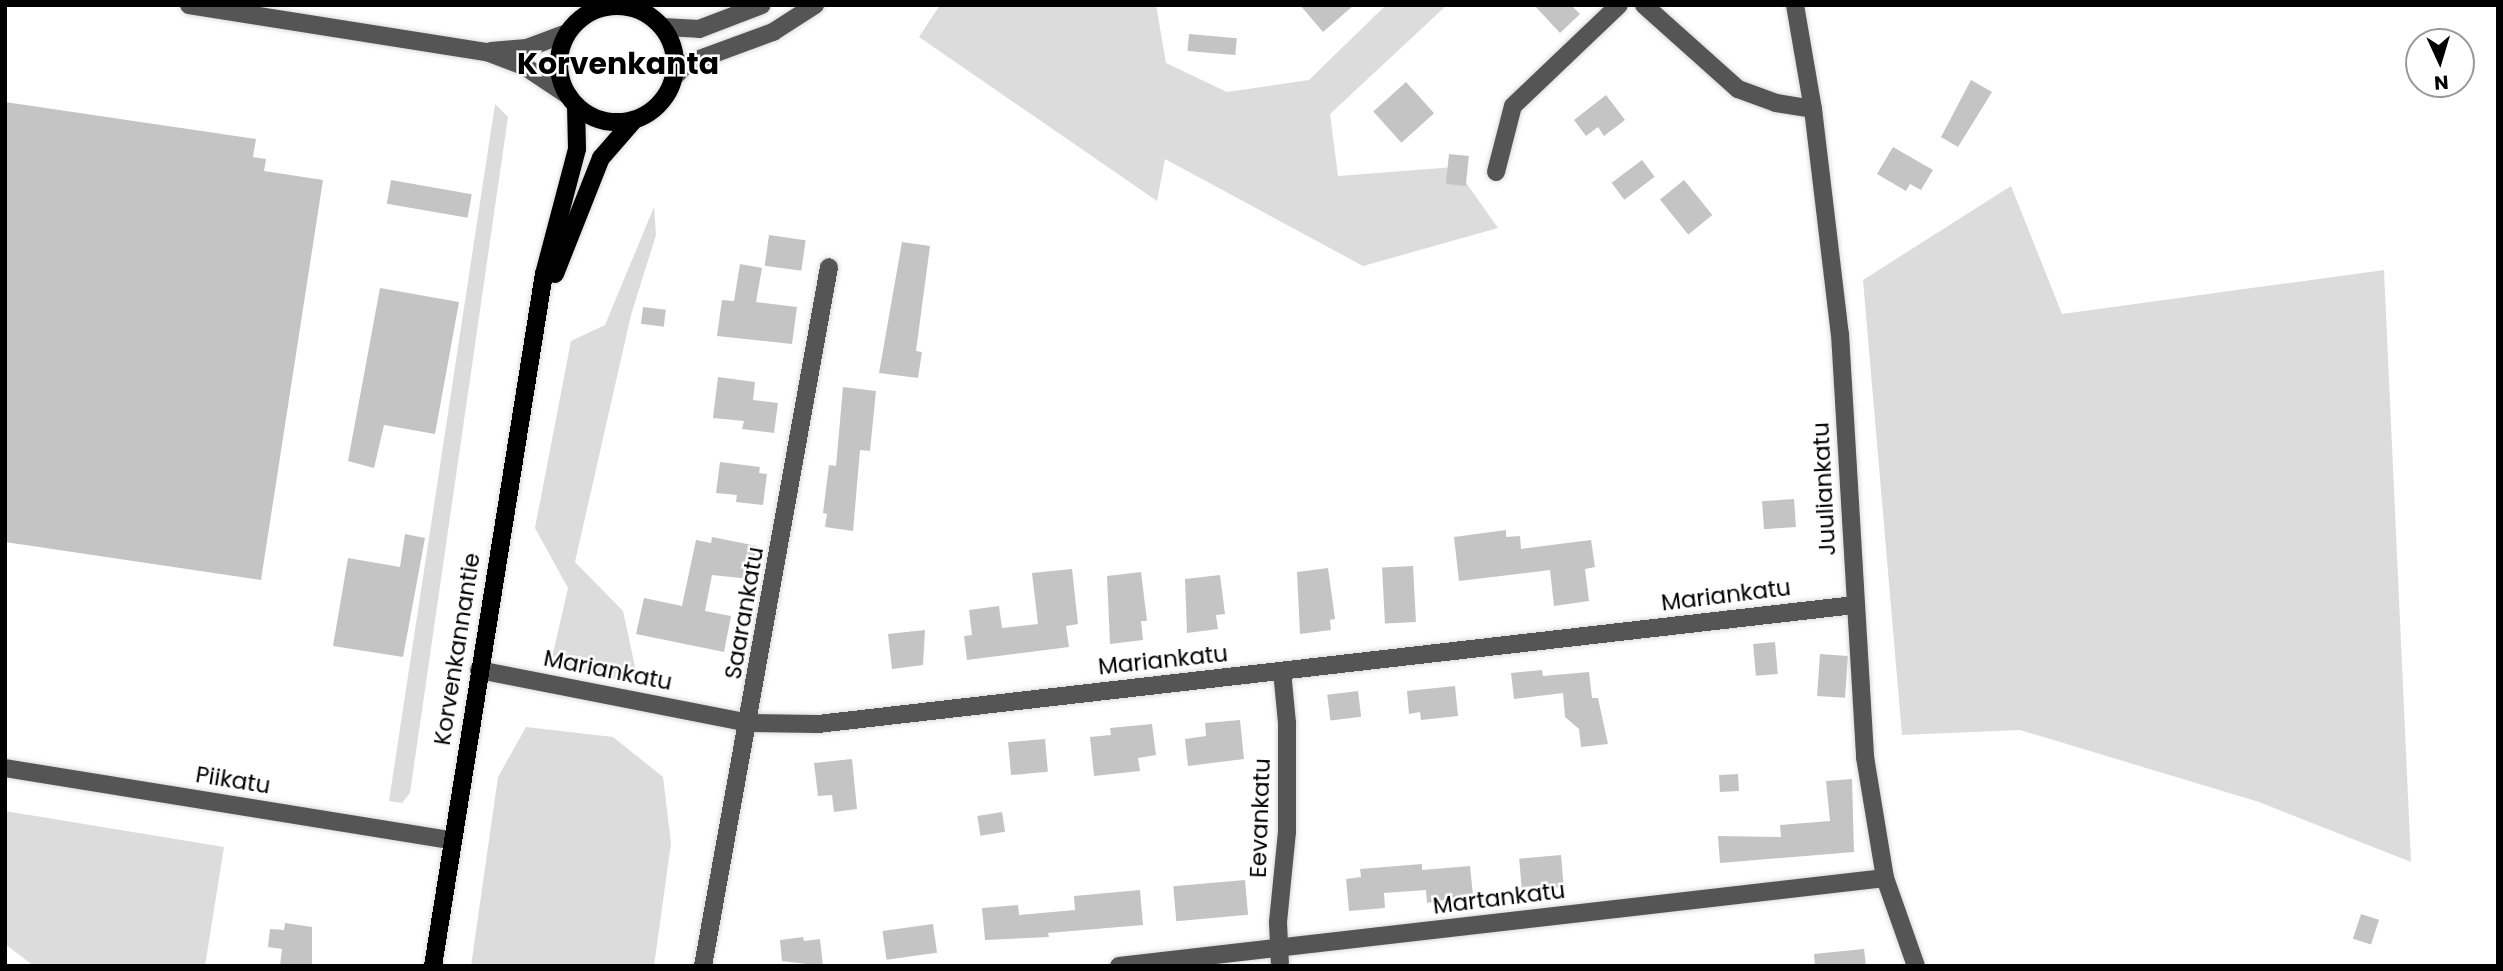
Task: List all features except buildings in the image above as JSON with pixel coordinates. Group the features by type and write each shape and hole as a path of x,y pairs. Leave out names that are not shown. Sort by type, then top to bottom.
{"main road":[{"path":"627,5 642,8 663,26 676,58 675,76 660,104 634,120 603,120 572,101 559,65 567,33 592,8 627,5"},
{"name":"Korvenkannantie","path":"433,966 544,274 578,149 572,101"},
{"name":"Korvenkannantie","path":"535,341 554,276 601,158 634,120"}],"street":[{"path":"189,5 487,52 524,66 572,101"},
{"path":"663,26 699,29 762,5"},
{"path":"675,76 686,64 773,32 815,5"},
{"path":"1496,172 1513,106 1619,5"},
{"path":"1644,5 1738,89 1776,103 1813,108"},
{"name":"Juuliankatu","path":"1795,5 1813,108 1840,334 1865,757 1885,878 1916,966"},
{"path":"487,52 527,48 567,33"},
{"name":"Saarankatu","path":"703,966 750,723 829,267"},
{"name":"Mariankatu","path":"479,670 750,723 818,724 1855,605"},
{"name":"Eevankatu","path":"1279,957 1287,832 1287,723 1282,671"},
{"name":"Piikatu","path":"5,768 452,840"},
{"name":"Martankatu","path":"1119,966 1279,957 1885,878"}],"shaded area":[{"path":"940,5 1156,5 1166,63 1227,92 1309,80 1386,5 1447,5 1330,114 1338,176 1455,167 1498,228 1363,266 1165,159 1157,201 919,37"},
{"path":"495,104 508,117 410,793 402,803 389,801"},
{"path":"2011,186 2062,314 2384,270 2411,862 2259,802 2020,730 1902,735 1863,280"},
{"path":"654,207 656,235 631,315 575,562 623,611 639,685 551,662 568,588 535,528 571,341 605,325"},
{"path":"526,727 613,737 663,777 671,843 654,966 471,966 498,777"},
{"path":"5,811 224,847 205,966 34,966 5,944"}],"district":[{"name":"Korvenkanta","path":"618,64"}]}
